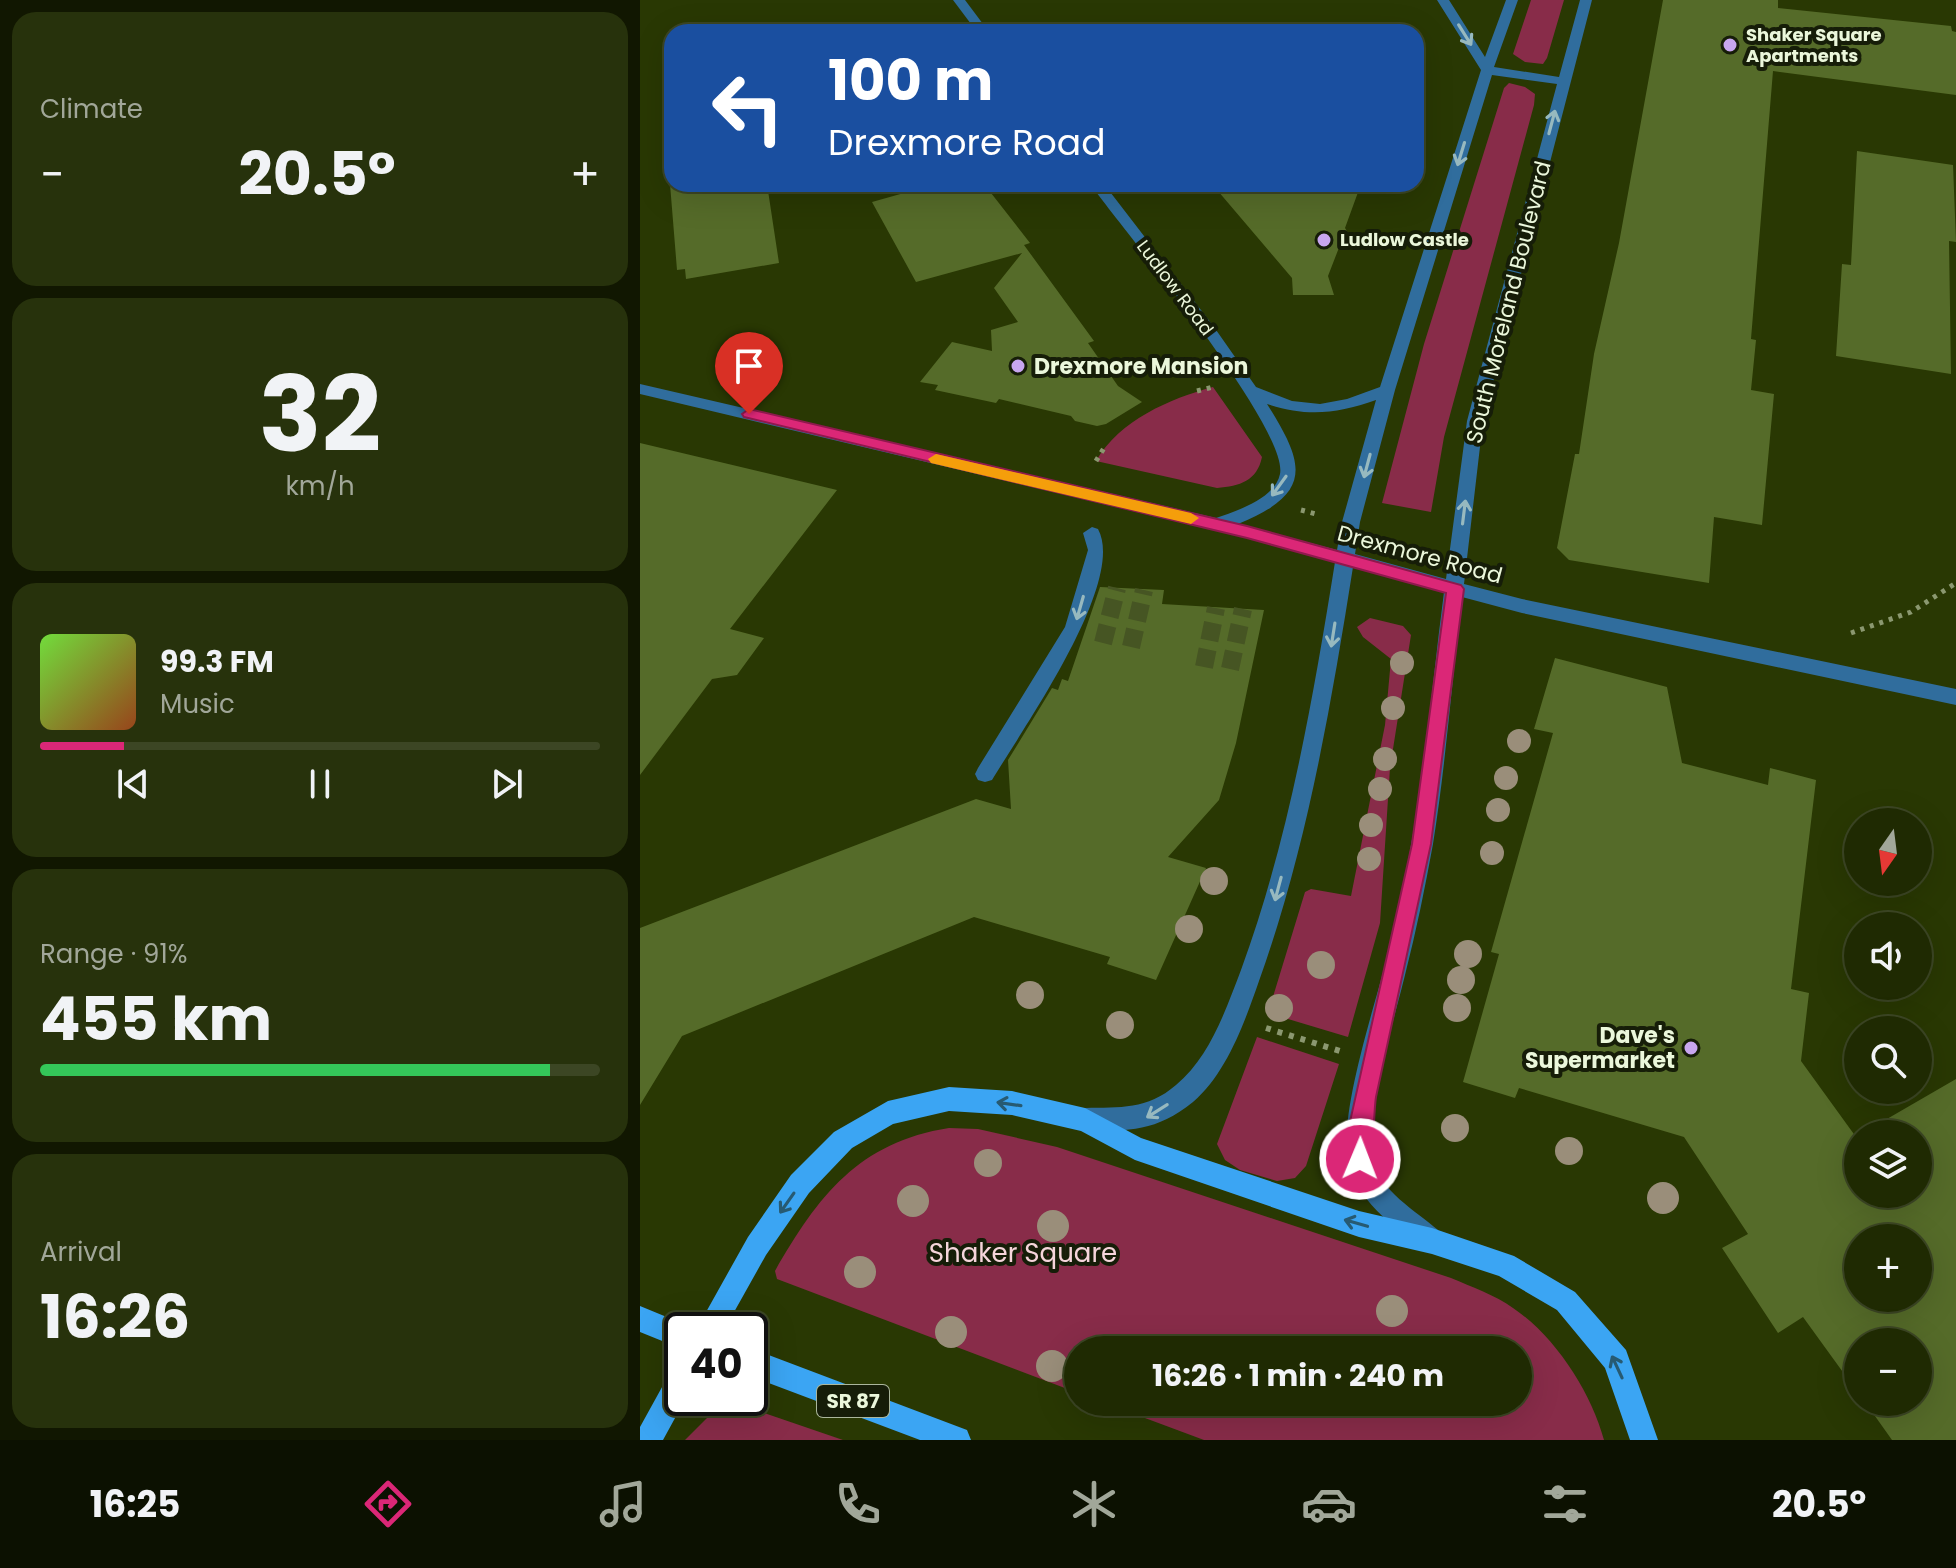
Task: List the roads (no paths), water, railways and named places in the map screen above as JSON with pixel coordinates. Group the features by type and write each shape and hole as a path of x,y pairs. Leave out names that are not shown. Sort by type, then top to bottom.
{"main road":[{"path":"719,1312 757,1246 800,1184 843,1140 888,1113 949,1099 1012,1103 1085,1120 1149,1153 1359,1224 1432,1241 1505,1265 1566,1301 1616,1360 1644,1440"},
{"path":"640,1319 664,1329"},
{"name":"SR 87","path":"768,1369 957,1440"},
{"path":"648,1440 664,1411"}],"street":[{"path":"959,0 977,24"},
{"path":"1443,0 1487,70 1563,81"},
{"path":"1085,1120 1144,1118 1185,1093 1211,1061 1235,1016 1270,920 1288,854 1329,659 1351,522 1387,390 1487,70 1512,0"},
{"name":"South Moreland Boulevard","path":"1432,1241 1379,1196 1367,1179 1360,1159 1360,1126 1422,844 1475,421 1586,0"},
{"name":"Ludlow Road","path":"1103,192 1254,392 1290,459 1289,473 1261,507 1217,525"},
{"name":"Drexmore Road","path":"640,389 1217,525 1455,589 1722,650 1956,697"},
{"path":"1254,392 1297,409 1325,411 1348,406 1387,390"},
{"path":"985,774 1074,628 1097,550 1092,533"}],"tunnel":[{"path":"1103,643 1117,588"},
{"path":"1131,647 1144,590"},
{"path":"1204,667 1216,608"},
{"path":"1230,669 1243,609"}],"place":[{"name":"Shaker Square Apartments","path":"1730,45"},
{"name":"Ludlow Castle","path":"1324,240"},
{"name":"Drexmore Mansion","path":"1018,366"},
{"name":"Dave's Supermarket","path":"1691,1048"}],"park label":[{"name":"Shaker Square","path":"1023,1253"}]}
